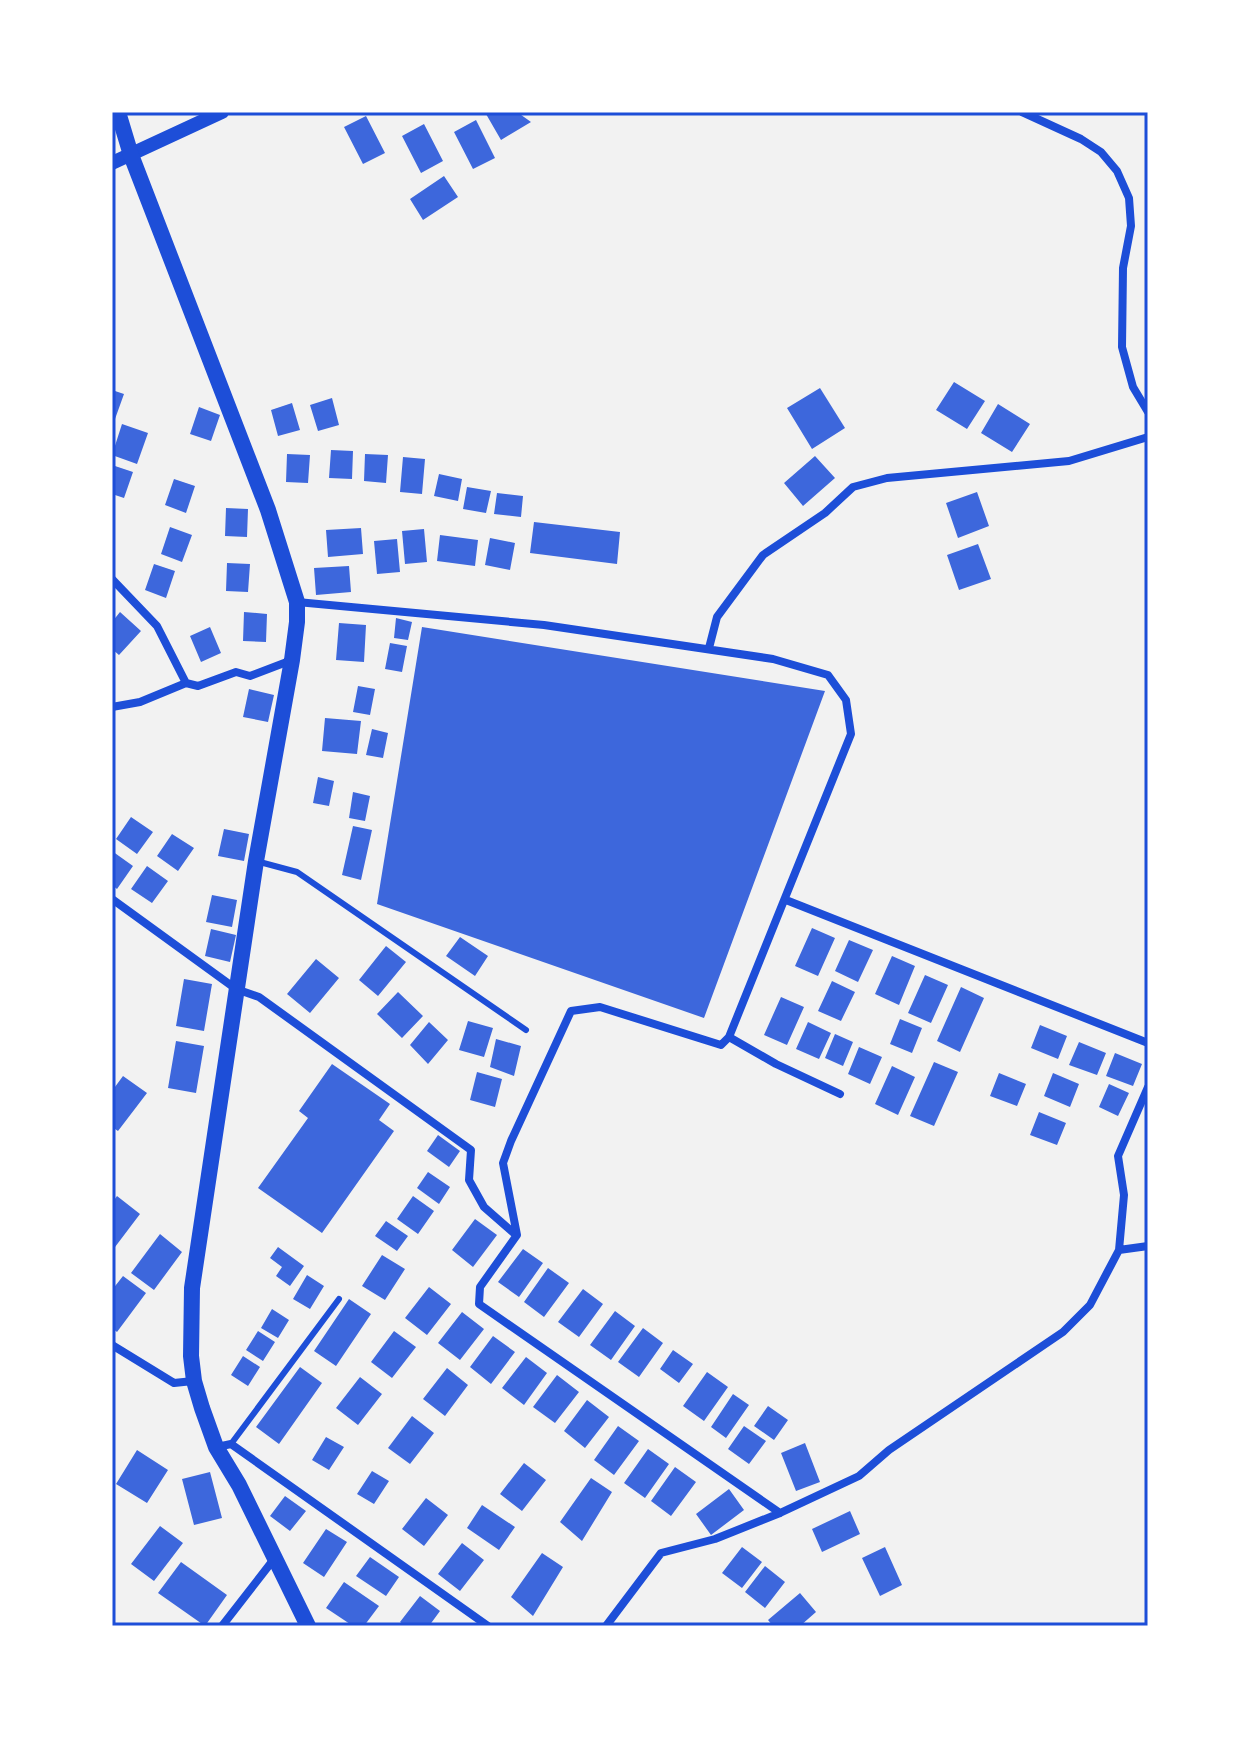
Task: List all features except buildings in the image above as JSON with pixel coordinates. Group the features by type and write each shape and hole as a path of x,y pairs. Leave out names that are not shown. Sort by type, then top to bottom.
{"main road":[{"path":"118,112 131,155 268,510 297,602 292,660 256,861 192,1288 191,1356 194,1381 239,1485 308,1626"}],"street":[{"path":"112,163 222,112"},
{"path":"1022,112 1081,139 1101,152 1117,171 1129,198 1131,226 1123,268 1122,347 1133,387 1148,412"},
{"path":"709,648 717,617 763,555 825,513 853,487 887,478 1069,461 1148,437"},
{"path":"112,579 157,626 186,683"},
{"path":"297,602 544,625 773,659 828,675 846,700 851,734 729,1037 721,1045 600,1007 571,1011 503,1163 517,1235 480,1287 479,1304 780,1513"},
{"path":"112,707 140,702 186,683 198,686 236,672 250,676 292,660"},
{"path":"112,899 236,989 259,997 471,1150 469,1180 484,1207 517,1235"},
{"path":"786,900 1148,1043"},
{"path":"729,1037 776,1064 840,1094"},
{"path":"606,1626 661,1553 715,1539 859,1476 889,1450 1063,1332 1090,1305 1119,1250 1124,1195 1118,1156 1148,1087"},
{"path":"1119,1250 1148,1246"},
{"path":"112,1345 174,1383 194,1381"},
{"path":"224,1446 488,1626"},
{"path":"222,1626 274,1559"}],"lane":[{"path":"256,861 297,872 526,1030"},
{"path":"224,1446 339,1299"}]}
